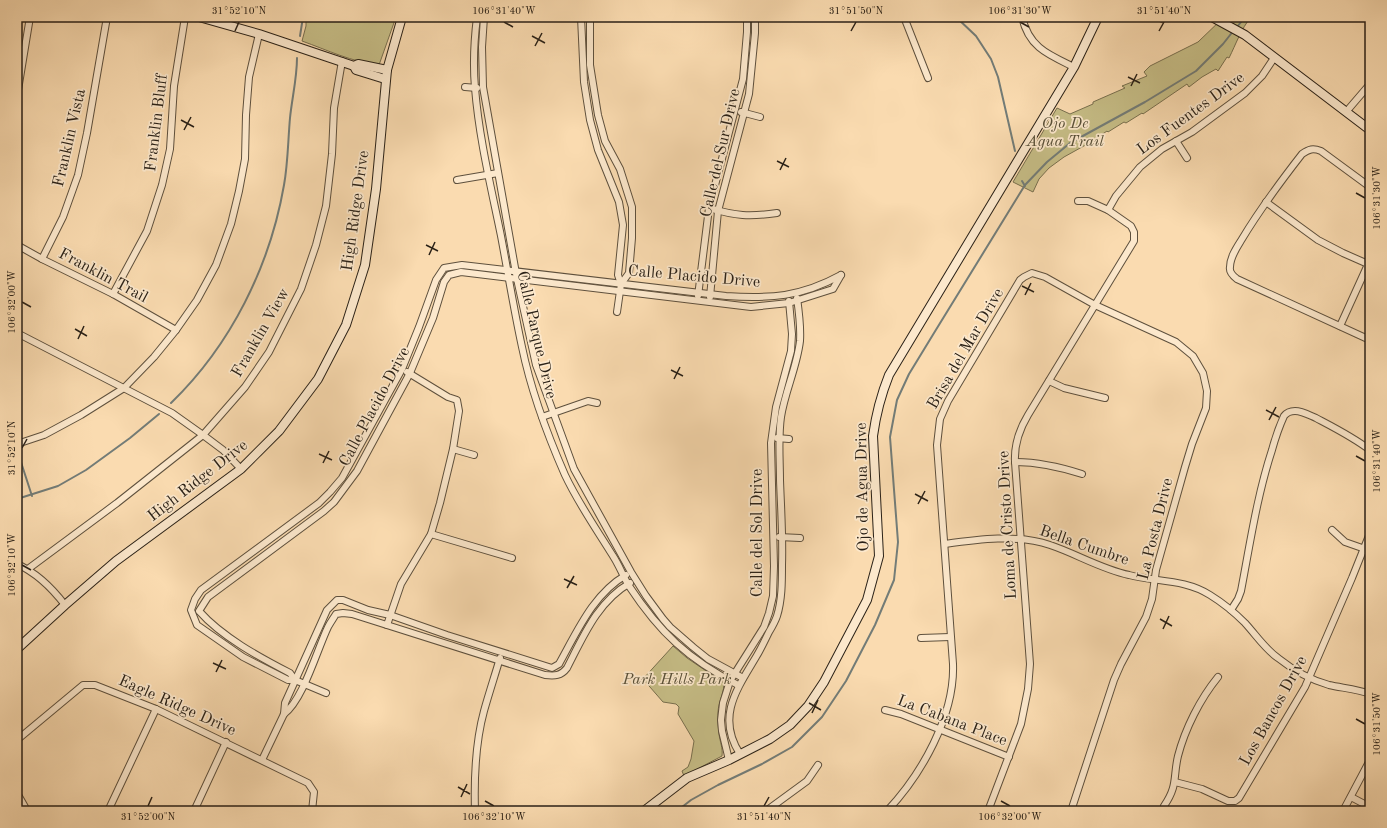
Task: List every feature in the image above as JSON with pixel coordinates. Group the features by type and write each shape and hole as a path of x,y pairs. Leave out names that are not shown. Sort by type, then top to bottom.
{"street":[{"path":"17,96 30,17"},
{"name":"Franklin Vista","path":"42,259 63,217 78,175 87,133 107,17"},
{"name":"Franklin Bluff","path":"113,294 147,232 162,185 170,149 174,86 185,17"},
{"path":"199,17 259,34 342,61 354,66 356,70 385,80"},
{"name":"High Ridge Drive","path":"17,649 116,561 241,469 279,431 318,379 346,325 365,264 376,189 385,80 402,17"},
{"name":"Calle Parque Drive","path":"477,17 474,44 474,88 488,175 522,348 542,418 566,476 581,503 628,584 657,624 672,640 701,664 738,686"},
{"name":"Calle Parque Drive","path":"484,17 482,47 483,87 517,276 536,365 574,469 631,572 670,627 693,648 708,659 743,678"},
{"path":"581,17 584,82 590,120 598,150 619,202 624,225 618,275 621,284 617,312"},
{"path":"590,17 590,65 598,115 605,141 621,172 632,207 632,238 629,273 621,284"},
{"name":"Calle del Sur Drive","path":"698,301 709,208 743,79 747,17"},
{"name":"Calle del Sur Drive","path":"709,303 718,211 749,94 755,33 755,17"},
{"path":"904,17 928,78"},
{"path":"1022,17 1034,44 1055,58 1074,67"},
{"name":"Ojo de Agua Drive","path":"644,811 687,778 730,760 770,739 790,725 808,706 824,682 867,600 879,556 873,436 876,416 889,375 1074,67 1098,17"},
{"path":"1212,17 1238,31 1370,130"},
{"path":"747,32 755,33"},
{"path":"17,444 44,435 81,415 124,388 154,357 176,330 197,300 216,265 231,224 239,191 245,159 249,77 259,34"},
{"name":"Los Fuentes Drive","path":"1108,210 1116,196 1140,167 1162,149 1202,125 1245,93 1262,76 1274,58"},
{"name":"Franklin View","path":"28,569 118,503 203,435 245,387 265,358 301,289 316,245 326,206 332,154 334,108 342,61"},
{"path":"354,66 358,64 387,70"},
{"path":"583,64 590,65"},
{"path":"1346,112 1370,84"},
{"path":"465,87 483,87"},
{"path":"735,110 760,117"},
{"path":"1176,141 1188,158"},
{"path":"1370,187 1321,151 1312,148 1302,154 1253,220 1233,256 1230,267 1231,274 1237,279 1370,340"},
{"path":"610,177 621,172"},
{"path":"457,180 498,173"},
{"name":"Loma de Cristo Drive","path":"988,811 1021,724 1028,689 1030,664 1014,462 1019,431 1134,241 1134,232 1131,226 1108,210 1088,201 1078,201"},
{"path":"1266,202 1318,240 1369,262 1340,326"},
{"path":"709,208 726,213 753,216 777,213"},
{"path":"501,237 510,236"},
{"name":"Franklin Trail","path":"17,245 113,294 176,330"},
{"name":"Calle Placido Drive","path":"191,610 195,599 201,590 319,503 342,478 402,369 420,327 436,280 444,268 462,265 507,270 517,276 560,284 751,307 789,303 832,289 840,275 823,285 796,293 758,298 560,277 517,276 508,278 461,272 449,275 444,282 433,318 410,373 369,447 357,472 346,488 324,511 208,597 199,611"},
{"path":"444,268 449,275"},
{"name":"Brisa del Mar Drive","path":"887,811 917,774 945,714 953,678 937,445 940,419 948,401 1020,280 1032,273 1040,275 1095,305"},
{"path":"560,277 560,284"},
{"name":"Calle del Sol Drive","path":"730,760 723,735 721,720 723,703 730,681 753,647 764,627 773,596 772,438 776,407 800,341 800,317 796,293"},
{"name":"Calle del Sol Drive","path":"740,754 732,738 730,709 738,686 776,618 780,603 782,585 779,455 781,418 792,334 788,295"},
{"name":"La Posta Drive","path":"1071,811 1114,680 1148,611 1152,599 1156,579 1156,570 1192,444 1206,408 1207,391 1206,381 1201,368 1195,359 1176,342 1095,305"},
{"path":"17,333 172,413 223,450 241,469"},
{"path":"522,348 532,346"},
{"path":"387,625 401,584 431,534 453,449 459,411 457,400 448,397 402,369"},
{"path":"1049,381 1064,388 1105,398"},
{"path":"542,418 588,401 597,403"},
{"path":"1231,610 1235,605 1241,591 1262,483 1284,416 1288,412 1292,411 1306,414 1342,431 1370,450"},
{"path":"772,438 789,438"},
{"path":"362,443 369,447"},
{"path":"453,449 474,455"},
{"path":"1014,462 1044,464 1082,474"},
{"path":"581,503 590,498"},
{"path":"319,503 324,511"},
{"path":"1332,530 1345,542 1365,549"},
{"name":"Los Bancos Drive","path":"1175,782 1202,789 1228,801 1238,800 1296,704 1365,549 1370,533"},
{"path":"431,534 512,558"},
{"path":"773,538 800,538"},
{"name":"Bella Cumbre","path":"945,544 982,540 1021,540 1048,544 1073,553 1115,572 1130,576 1189,585 1209,594 1231,610 1270,652 1290,666 1309,677 1328,684 1370,694"},
{"path":"259,546 266,555"},
{"path":"17,564 28,569 51,588 65,605"},
{"path":"262,760 284,714 285,703 327,610 337,600 343,600 368,610 390,615 447,635 554,668 559,664 585,617 603,593 631,572"},
{"path":"284,714 291,709 304,684 328,626 336,614 352,614 546,675 558,676 567,668 593,622 607,601 628,584 636,580"},
{"path":"333,603 339,613"},
{"path":"295,680 290,673 247,649 206,619 199,611 191,610 197,625 243,657 288,680 295,680 326,693"},
{"path":"585,617 593,622"},
{"path":"657,624 663,618"},
{"path":"444,643 447,635"},
{"path":"921,638 950,637"},
{"path":"753,647 759,650"},
{"path":"688,654 693,648"},
{"path":"243,657 247,649"},
{"path":"475,811 475,767 479,736 484,712 501,652"},
{"path":"554,668 558,676"},
{"path":"1164,806 1172,793 1178,758 1186,732 1206,693 1218,677"},
{"name":"Eagle Ridge Drive","path":"17,740 83,685 95,685 156,708 308,783 314,792 312,811"},
{"path":"108,811 156,708"},
{"name":"La Cabana Place","path":"885,710 901,714 1009,757"},
{"path":"194,811 226,742"},
{"path":"1343,811 1370,760"},
{"path":"766,811 807,781 818,765"},
{"path":"17,793 25,807 24,811"},
{"path":"1351,797 1370,807"}],"green space":[{"path":"306,17 396,17 379,65 349,58 302,41 306,26"},
{"name":"Ojo De Agua Trail","path":"1224,17 1251,17 1241,32 1229,58 1227,57 1218,71 1216,69 1189,87 1187,84 1143,114 1142,113 1126,123 1124,122 1108,132 1107,131 1064,157 1049,168 1039,179 1033,192 1013,182 1057,108 1070,114 1125,88 1122,86 1147,76 1144,72 1150,66 1198,42"},
{"name":"Park Hills Park","path":"673,646 687,658 724,683 718,716 722,756 684,776 682,771 688,767 694,741 678,714 679,707 676,704 663,702 643,679"}],"waterway":[{"path":"300,36 303,17"},
{"path":"956,17 976,36 991,59 998,77 1015,151"},
{"path":"1237,27 1245,17"},
{"path":"677,811 691,800 792,747 822,717 846,681 875,625 894,580 898,542 890,437 897,400 909,374 1025,185 1047,162 1070,143 1145,102 1196,71 1223,44 1234,30"},
{"path":"171,403 193,380 212,356 229,330 245,303 269,245 278,215 284,185 297,58"},
{"path":"1022,181 1025,186"},
{"path":"17,499 58,486 86,470 130,438 159,414"},
{"path":"18,453 32,496"}]}
